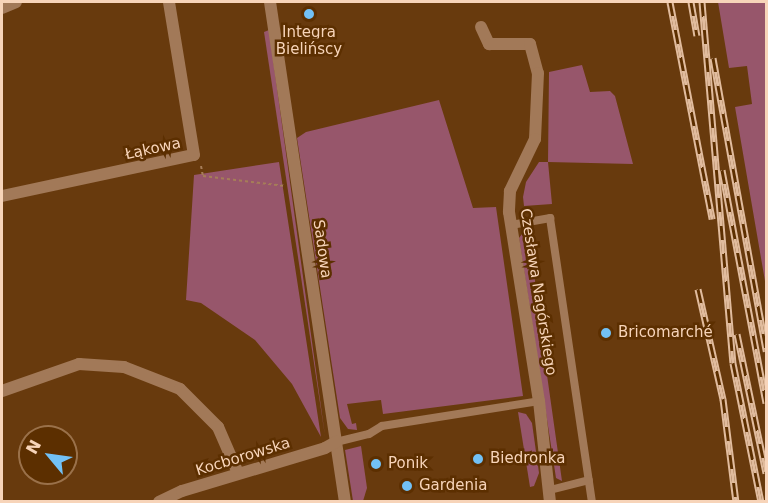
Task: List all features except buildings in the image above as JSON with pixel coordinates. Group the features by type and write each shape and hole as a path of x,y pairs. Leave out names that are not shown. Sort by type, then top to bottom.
{"street":[{"path":"2,8 16,2"},
{"name":"Łąkowa","path":"2,196 194,155 169,2"},
{"name":"Sadowa","path":"270,2 345,501"},
{"name":"Czesława Nagórskiego","path":"481,27 489,44 530,44 538,73 535,139 510,191 511,225 539,401 550,496"},
{"path":"2,391 79,364 124,367 180,389 218,427 238,473"},
{"name":"Kocborowska","path":"159,501 238,473 325,448 336,442"}],"lane":[{"path":"511,225 549,218 592,501"},
{"path":"336,442 369,434 382,426 539,401"},
{"path":"550,496 589,480"}],"path":[{"path":"203,176 286,186"}],"shaded area":[{"path":"718,2 766,2 766,287 735,107 752,104 747,66 729,68"},
{"path":"269,30 325,436 264,32"},
{"path":"582,65 590,92 610,91 615,96 633,164 548,162 549,72"},
{"path":"439,100 473,208 496,207 523,396 383,414 381,400 347,404 352,424 356,423 357,430 348,429 340,418 297,138 306,132"},
{"path":"279,162 321,437 292,384 255,340 201,303 186,300 194,175"},
{"path":"539,162 548,162 552,204 524,206 526,182"},
{"path":"528,226 562,481 556,478 519,238"},
{"path":"518,412 526,414 532,423 539,473 534,486 530,487"},
{"path":"361,446 367,488 363,501 353,501 345,450"}],"railway":[{"path":"670,2 712,219"},
{"path":"691,2 697,35"},
{"path":"702,2 733,363 761,502"},
{"path":"713,58 766,351"},
{"path":"722,170 766,403"},
{"path":"698,289 723,399 736,502"},
{"path":"737,334 766,473"}],"place":[{"name":"Integra Bielińscy","path":"309,14"},
{"name":"Bricomarché","path":"606,333"},
{"name":"Biedronka","path":"478,459"},
{"name":"Ponik","path":"376,464"},
{"name":"Gardenia","path":"407,486"}]}
